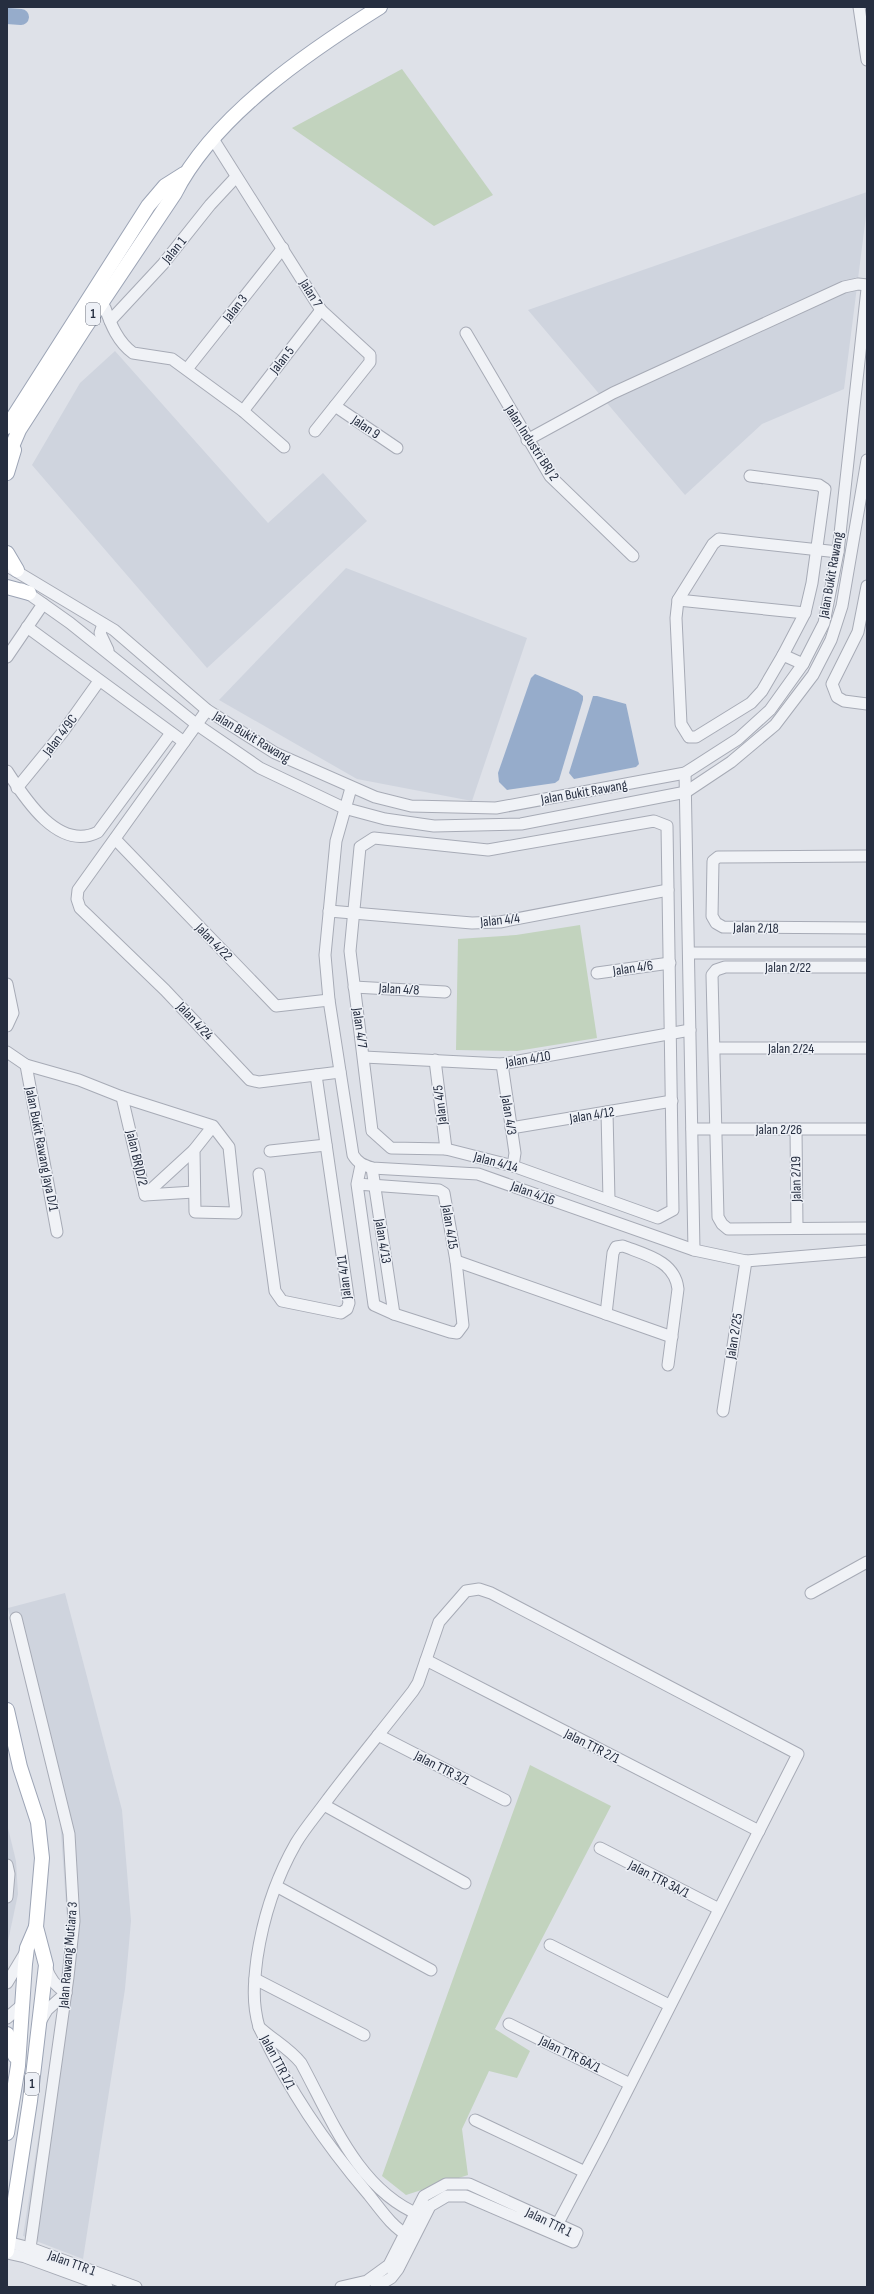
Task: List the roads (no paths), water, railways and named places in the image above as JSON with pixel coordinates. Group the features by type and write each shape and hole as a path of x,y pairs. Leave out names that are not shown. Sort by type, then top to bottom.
{"main road":[{"name":"1","path":"7,458 13,428 84,329 175,193 185,173 213,139 251,101 286,71 319,45 380,7"},
{"path":"7,473 13,428"},
{"path":"7,554 12,568"},
{"path":"7,587 29,593"},
{"name":"1","path":"7,1710 20,1767 38,1822 42,1858 34,1948 46,1965 40,2023 7,2247"},
{"path":"21,2006 29,1990 35,1958 34,1948"},
{"name":"1","path":"7,2133 18,2066 21,2006"},
{"path":"7,2034 18,2066"}],"street":[{"path":"859,7 867,60"},
{"name":"Jalan 7","path":"213,139 321,310 370,355 370,362 314,431"},
{"name":"Jalan 1","path":"110,321 163,264 210,205 236,177"},
{"name":"Jalan 3","path":"187,369 283,248"},
{"path":"528,440 613,392 844,287 858,284 867,285"},
{"name":"Jalan Bukit Rawang","path":"12,568 114,630 207,710 274,753 351,788 376,797 411,806 496,808 685,773 738,739 770,710 803,664 824,623 838,552 846,468 867,289"},
{"path":"105,308 112,329 134,353 172,359 242,411 284,447"},
{"name":"Jalan 5","path":"242,411 321,310"},
{"name":"Jalan Industri BRJ 2","path":"466,333 550,476 633,556"},
{"name":"Jalan 9","path":"334,406 397,448"},
{"path":"846,468 867,467"},
{"name":"Jalan Bukit Rawang","path":"7,581 29,593 112,655 196,724 260,768 344,808 385,819 434,826 490,826 520,824 686,792 731,762 775,725 813,675 831,640 842,606 867,467"},
{"path":"750,476 819,485 824,487 825,492 817,549 805,613 762,691 751,702 696,737 689,737 681,724 676,637 678,600 713,544 719,539 817,549 838,552"},
{"path":"867,586 863,633 832,684 837,697 844,701 867,704"},
{"path":"678,600 805,613"},
{"path":"7,657 43,604"},
{"path":"103,624 100,633 102,642 112,655"},
{"path":"27,627 184,742"},
{"path":"783,655 803,664"},
{"name":"Jalan 4/9C","path":"18,788 58,739 99,681"},
{"path":"115,839 207,710"},
{"path":"7,772 41,818 65,834 90,836 98,832 171,733"},
{"path":"685,773 694,1250"},
{"path":"351,788 344,808 336,841 325,955 329,1000 353,1155 367,1166 357,1184 374,1305 394,1314"},
{"name":"Jalan 4/7","path":"382,1140 372,1131 350,951 360,847 374,838 488,850 654,821 667,826 668,890"},
{"name":"Jalan 4/24","path":"115,839 78,890 77,899 80,908 165,990 250,1080 259,1082 340,1072"},
{"name":"Jalan 4/22","path":"115,839 276,1006 329,1000"},
{"name":"Jalan 2/18","path":"867,856 718,857 713,861 712,916 716,923 723,927 867,928"},
{"path":"668,890 672,1101"},
{"name":"Jalan 4/4","path":"329,911 472,923 500,922 668,890"},
{"path":"689,953 867,954"},
{"name":"Jalan 4/6","path":"597,974 670,963"},
{"name":"Jalan 2/22","path":"715,1048 712,975 716,970 725,966 867,967"},
{"path":"7,984 13,1013 7,1026"},
{"name":"Jalan 4/8","path":"354,987 445,992"},
{"name":"Jalan 4/10","path":"364,1057 502,1064 690,1030"},
{"path":"715,1048 718,1216 722,1224 728,1230 867,1228"},
{"name":"Jalan 2/24","path":"715,1048 867,1048"},
{"path":"7,1052 26,1065 79,1080 122,1097 213,1126 229,1147 236,1213 195,1212 194,1150"},
{"name":"Jalan 4/5","path":"435,1060 446,1149"},
{"name":"Jalan 4/3","path":"502,1064 518,1168 516,1187"},
{"name":"Jalan Bukit Rawang Jaya D/1","path":"26,1065 57,1232"},
{"name":"Jalan 4/11","path":"259,1174 275,1292 282,1301 341,1313 347,1309 349,1303 316,1075"},
{"name":"Jalan BRJD/2","path":"122,1097 145,1195 194,1192"},
{"name":"Jalan 4/12","path":"511,1128 672,1101"},
{"name":"Jalan 4/14","path":"382,1140 391,1148 446,1149 518,1168 658,1218 673,1210 672,1101"},
{"path":"607,1112 609,1200"},
{"path":"145,1195 194,1150 213,1126"},
{"name":"Jalan 2/26","path":"692,1129 867,1129"},
{"name":"Jalan 2/19","path":"796,1129 797,1228"},
{"path":"270,1151 326,1144"},
{"name":"Jalan 4/13","path":"367,1166 374,1185 394,1314"},
{"name":"Jalan 4/16","path":"367,1166 478,1174 694,1250 746,1261 867,1251"},
{"name":"Jalan 4/15","path":"357,1184 443,1192 456,1261 463,1325 457,1333 450,1332 394,1314"},
{"path":"606,1314 613,1253 616,1248 623,1246 666,1263 677,1279 678,1289 668,1365"},
{"path":"456,1261 672,1337"},
{"name":"Jalan 2/25","path":"723,1411 746,1261"},
{"path":"811,1593 867,1562"},
{"path":"259,2027 254,2006 259,1944 276,1886 297,1842 416,1687 439,1622 466,1591 478,1589 498,1597 798,1754 557,2225"},
{"name":"Jalan Rawang Mutiara 3","path":"10,1619 69,1834 74,1920 66,1993 30,2248"},
{"name":"Jalan TTR 2/1","path":"426,1660 759,1831"},
{"name":"Jalan TTR 3/1","path":"378,1735 505,1800"},
{"path":"324,1805 465,1883"},
{"name":"Jalan TTR 3A/1","path":"600,1848 719,1909"},
{"path":"7,1866 9,1874 7,1897"},
{"path":"276,1886 431,1970"},
{"path":"550,1944 669,2005"},
{"path":"7,1983 34,1948"},
{"path":"40,2023 47,2010 66,1993 56,1986 50,1977 46,1965"},
{"path":"255,1979 364,2035"},
{"path":"7,2018 21,2006"},
{"name":"Jalan TTR 6A/1","path":"509,2024 630,2084"},
{"name":"Jalan TTR 1/1","path":"259,2027 273,2040 292,2051 301,2064 351,2153 367,2175 391,2200 418,2214"},
{"name":"Jalan TTR 1/1","path":"259,2027 315,2128 392,2223 409,2236"},
{"path":"300,2102 317,2093"},
{"path":"475,2120 585,2172"},
{"path":"359,2184 367,2175"},
{"name":"Jalan TTR 1","path":"376,2287 390,2278 398,2269 424,2196 433,2189 446,2184 469,2184 577,2233 573,2242 482,2202 456,2195 438,2200 418,2214"},
{"name":"Jalan TTR 1","path":"340,2287 367,2281 381,2272 389,2265 409,2236"},
{"name":"Jalan TTR 1","path":"7,2247 30,2248 136,2287"},
{"name":"Jalan TTR 1","path":"7,2247 25,2257 107,2287"}],"water":[{"path":"535,674 578,692 583,696 583,700 559,780 555,783 507,790 499,782 498,773 531,678"},
{"path":"593,696 626,704 639,764 636,767 574,779 569,773"}],"waterway":[{"path":"7,16 21,17"}]}
